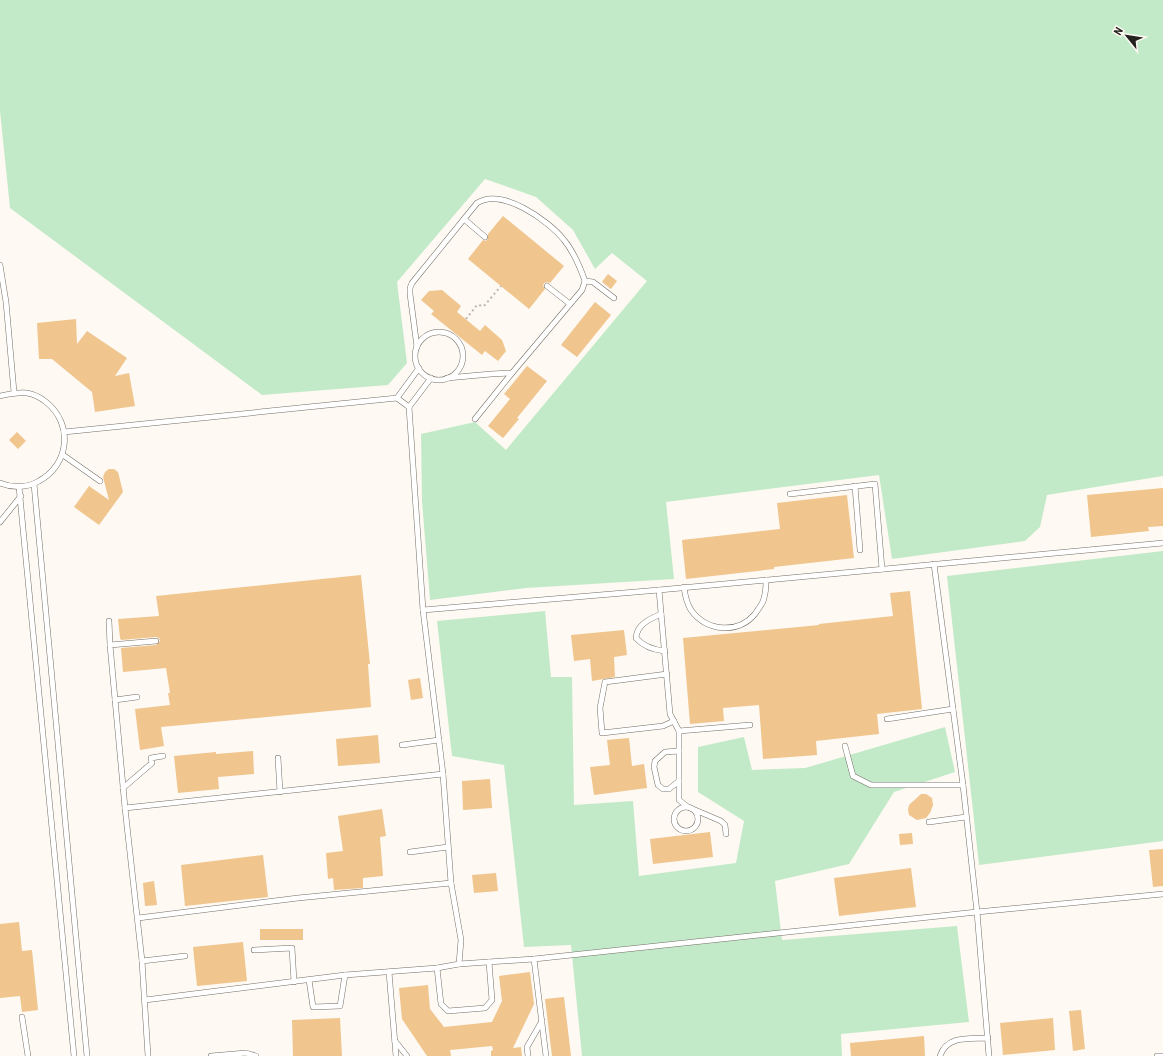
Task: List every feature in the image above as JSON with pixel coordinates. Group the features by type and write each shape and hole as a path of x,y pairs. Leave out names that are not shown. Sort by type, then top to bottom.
{"lane":[{"path":"417,347 410,294 412,283 477,203 488,198 503,200 522,208 554,228 565,241 574,256 585,281 582,290 475,419"},
{"path":"464,219 485,237"},
{"path":"0,265 14,392"},
{"path":"585,281 593,282 614,298"},
{"path":"547,286 570,304"},
{"path":"447,378 457,371 463,361 461,345 457,339 450,334 435,332 421,340 415,354 419,368 424,374 431,378 439,380 491,374 512,374"},
{"path":"397,398 419,368"},
{"path":"431,378 409,407 422,610 443,774 451,883 462,940 459,964"},
{"path":"0,396 14,392 28,393 41,398 52,407 60,418 64,432 63,455 56,467 46,477 34,484 19,487 0,483"},
{"path":"64,432 397,398 409,407"},
{"path":"63,455 100,481"},
{"path":"34,484 87,1056"},
{"path":"790,494 875,484 882,569"},
{"path":"855,486 860,550"},
{"path":"19,487 74,1056"},
{"path":"0,522 21,496"},
{"path":"422,610 659,590 1163,543"},
{"path":"934,564 963,785 977,912 989,1056"},
{"path":"684,587 690,610 697,617 712,626 727,628 746,623 753,615 764,599 766,580"},
{"path":"659,590 670,714 679,731 679,800 688,807 692,809 697,815 697,823 692,829 684,831 675,824 675,813 681,808 688,807 721,821 725,825 726,834"},
{"path":"661,614 644,623 636,632 636,638 640,643 648,647 665,652"},
{"path":"109,621 123,788 142,961 148,1056"},
{"path":"110,645 156,641"},
{"path":"667,674 605,682 600,708 602,733 663,726 674,721"},
{"path":"115,700 137,697"},
{"path":"887,719 953,709"},
{"path":"679,731 750,725"},
{"path":"402,745 439,740"},
{"path":"845,746 853,776 871,784 963,785"},
{"path":"679,751 665,752 655,760 654,767 658,785 663,789 669,789 679,781"},
{"path":"123,788 152,763 152,758 162,756"},
{"path":"278,758 280,792"},
{"path":"125,808 443,774"},
{"path":"930,822 966,817"},
{"path":"410,852 448,847"},
{"path":"138,918 298,898 451,883"},
{"path":"145,1000 308,980 437,968 459,964 534,959 977,912 1163,894"},
{"path":"254,950 292,948 294,982"},
{"path":"142,961 186,956"},
{"path":"534,959 546,1056"},
{"path":"437,968 441,1004 448,1011 485,1008 492,1000 489,962"},
{"path":"389,972 396,1056"},
{"path":"308,980 313,1007 340,1006 345,976"},
{"path":"22,1017 28,1056"},
{"path":"528,1056 527,1047 542,1021"},
{"path":"940,1056 944,1048 950,1042 955,1040 988,1038"},
{"path":"395,1040 407,1056"},
{"path":"212,1056 246,1053 256,1056"},
{"path":"1157,1056 1163,1056"}],"path":[{"path":"466,320 477,305 484,306 501,286"}],"green space":[{"path":"0,0 1163,0 1163,476 1047,495 1040,527 1025,541 892,559 879,475 666,502 674,579 526,588 430,600 422,501 421,434 475,422 506,450 647,281 612,253 595,269 573,230 536,197 485,179 397,282 407,363 388,385 262,395 10,208 0,111"},
{"path":"1163,551 1163,841 979,865 947,576"},
{"path":"545,611 551,677 572,677 574,805 633,801 639,876 736,863 744,821 698,792 698,747 744,737 752,770 805,768 945,727 955,772 894,792 849,864 775,881 782,940 957,926 969,1022 841,1034 842,1056 582,1056 571,945 524,947 504,765 452,756 437,621"}],"building":[{"path":"503,216 564,266 550,283 544,283 543,286 545,289 529,309 468,259 483,240 486,241 488,239 488,234"},
{"path":"608,274 617,281 611,289 602,282"},
{"path":"442,290 461,306 457,312 480,331 485,325 502,340 506,351 498,361 485,351 482,355 431,314 434,311 421,300 429,291"},
{"path":"595,302 611,315 577,357 561,345"},
{"path":"76,319 77,344 87,331 127,358 115,376 129,373 135,406 95,412 92,392 52,359 39,359 37,323"},
{"path":"527,366 547,381 503,438 488,426 510,399 504,394"},
{"path":"17,432 26,441 18,449 9,440"},
{"path":"109,469 114,469 118,472 123,492 99,525 74,507 89,486 109,500 103,477 105,472"},
{"path":"1163,488 1163,526 1148,527 1149,531 1091,537 1087,495"},
{"path":"847,495 854,558 686,579 682,540 780,529 777,503"},
{"path":"361,575 370,664 368,664 371,707 161,727 164,746 140,750 135,709 170,705 168,693 170,693 166,668 123,672 121,648 156,645 160,641 159,638 156,637 121,640 118,619 159,616 156,596"},
{"path":"910,591 922,709 877,714 879,734 816,741 817,755 763,759 759,705 723,708 724,721 690,724 683,638 819,625 893,616 890,593"},
{"path":"624,630 627,655 614,657 615,677 592,681 590,659 574,661 571,635"},
{"path":"420,678 423,698 411,700 408,680"},
{"path":"378,735 380,763 338,766 336,739"},
{"path":"629,738 632,766 644,764 647,788 594,795 590,767 610,765 607,740"},
{"path":"253,751 254,774 218,777 219,789 178,793 174,756 216,752 216,754"},
{"path":"490,779 492,808 463,810 462,781"},
{"path":"921,794 926,794 932,798 933,805 926,818 917,820 909,815 908,810 909,805"},
{"path":"382,809 386,836 380,837 383,876 363,878 363,888 334,890 333,878 328,879 326,853 343,851 338,816"},
{"path":"710,832 713,857 653,864 650,839"},
{"path":"912,833 913,844 900,845 899,834"},
{"path":"1163,849 1163,886 1153,887 1149,850"},
{"path":"263,855 268,897 185,906 181,865"},
{"path":"911,868 916,907 839,916 834,878"},
{"path":"496,873 498,891 474,893 472,875"},
{"path":"154,881 157,905 145,906 143,883"},
{"path":"19,922 22,951 32,950 38,1010 22,1012 20,996 0,998 0,924"},
{"path":"260,929 303,929 303,940 260,940"},
{"path":"243,942 247,981 197,986 193,947"},
{"path":"530,972 534,1004 513,1048 521,1047 522,1056 491,1056 491,1051 493,1050 492,1046 450,1050 451,1056 427,1056 402,1019 399,988 428,985 430,1009 444,1027 492,1022 502,1001 499,976"},
{"path":"564,997 571,1056 552,1056 545,999"},
{"path":"1081,1010 1085,1049 1073,1051 1069,1011"},
{"path":"340,1018 342,1056 293,1056 292,1020"},
{"path":"1053,1018 1055,1050 1003,1055 1000,1023"},
{"path":"924,1036 925,1056 851,1056 850,1043"}]}
